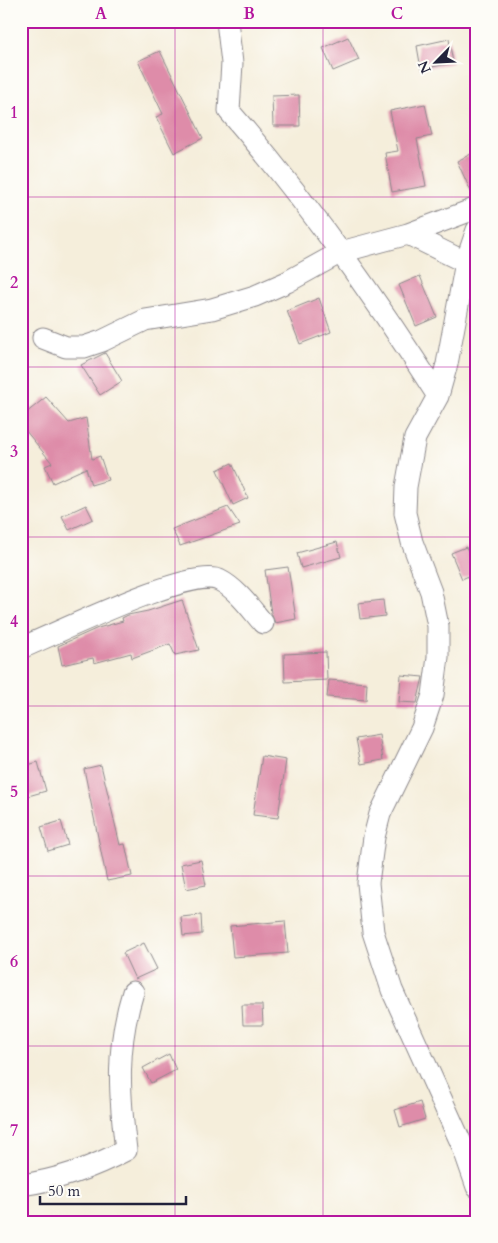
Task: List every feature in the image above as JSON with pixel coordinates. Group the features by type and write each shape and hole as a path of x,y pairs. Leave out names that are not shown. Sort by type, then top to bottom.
{"street":[{"path":"227,21 232,62 229,111 279,171 340,252 406,346 438,396"},
{"path":"43,338 66,347 84,346 102,341 145,320 212,309 256,296 287,282 340,252 408,234 477,208"},
{"path":"477,230 471,265 438,396 416,438 407,478 405,513 412,542 431,592 438,626 438,656 433,695 422,728 380,814 374,837 368,883 373,932 392,990 463,1147 477,1187"},
{"path":"408,234 471,265"},
{"path":"21,648 154,592 201,578 219,580 225,584 237,593 263,623"},
{"path":"21,1185 64,1177 126,1150 120,1100 120,1054 124,1022 133,992"}],"building":[{"path":"348,37 359,60 333,71 323,48"},
{"path":"449,39 453,63 421,69 417,46"},
{"path":"160,51 203,138 174,153 156,117 163,114 138,61"},
{"path":"299,95 300,126 273,126 272,96"},
{"path":"425,104 432,136 417,139 426,186 392,192 385,153 398,151 390,111"},
{"path":"477,151 477,196 473,196 457,161"},
{"path":"420,276 437,317 416,326 399,285"},
{"path":"319,298 331,332 300,344 287,311"},
{"path":"105,353 122,381 100,395 81,365"},
{"path":"46,397 69,423 86,418 92,459 100,456 108,480 91,485 86,468 53,483 45,466 52,463 21,425 21,417"},
{"path":"232,463 248,498 233,505 217,470"},
{"path":"86,505 93,519 69,530 62,516"},
{"path":"228,507 240,525 180,546 172,529"},
{"path":"337,542 341,557 301,568 297,553"},
{"path":"466,547 477,572 462,579 451,553"},
{"path":"288,567 296,619 275,623 271,613 265,570"},
{"path":"182,600 199,650 175,655 170,644 132,658 131,653 94,663 93,658 62,665 58,646 98,628 123,621 122,618 128,615"},
{"path":"383,600 385,616 360,619 358,603"},
{"path":"326,652 327,680 285,682 284,654"},
{"path":"401,675 423,677 417,703 399,702"},
{"path":"329,680 367,683 366,700 327,697"},
{"path":"379,735 383,760 361,764 356,739"},
{"path":"262,756 286,760 278,818 253,815"},
{"path":"38,762 46,791 21,798 21,767"},
{"path":"101,765 120,845 125,844 132,876 107,881 84,769"},
{"path":"61,821 68,845 48,851 41,827"},
{"path":"201,860 206,885 186,889 181,864"},
{"path":"201,915 202,934 183,936 181,917"},
{"path":"285,921 288,953 233,957 230,926"},
{"path":"144,943 157,969 135,979 123,953"},
{"path":"242,1005 262,1005 263,1025 243,1025"},
{"path":"169,1054 176,1070 151,1083 143,1068"},
{"path":"420,1102 425,1119 400,1127 395,1110"}]}
